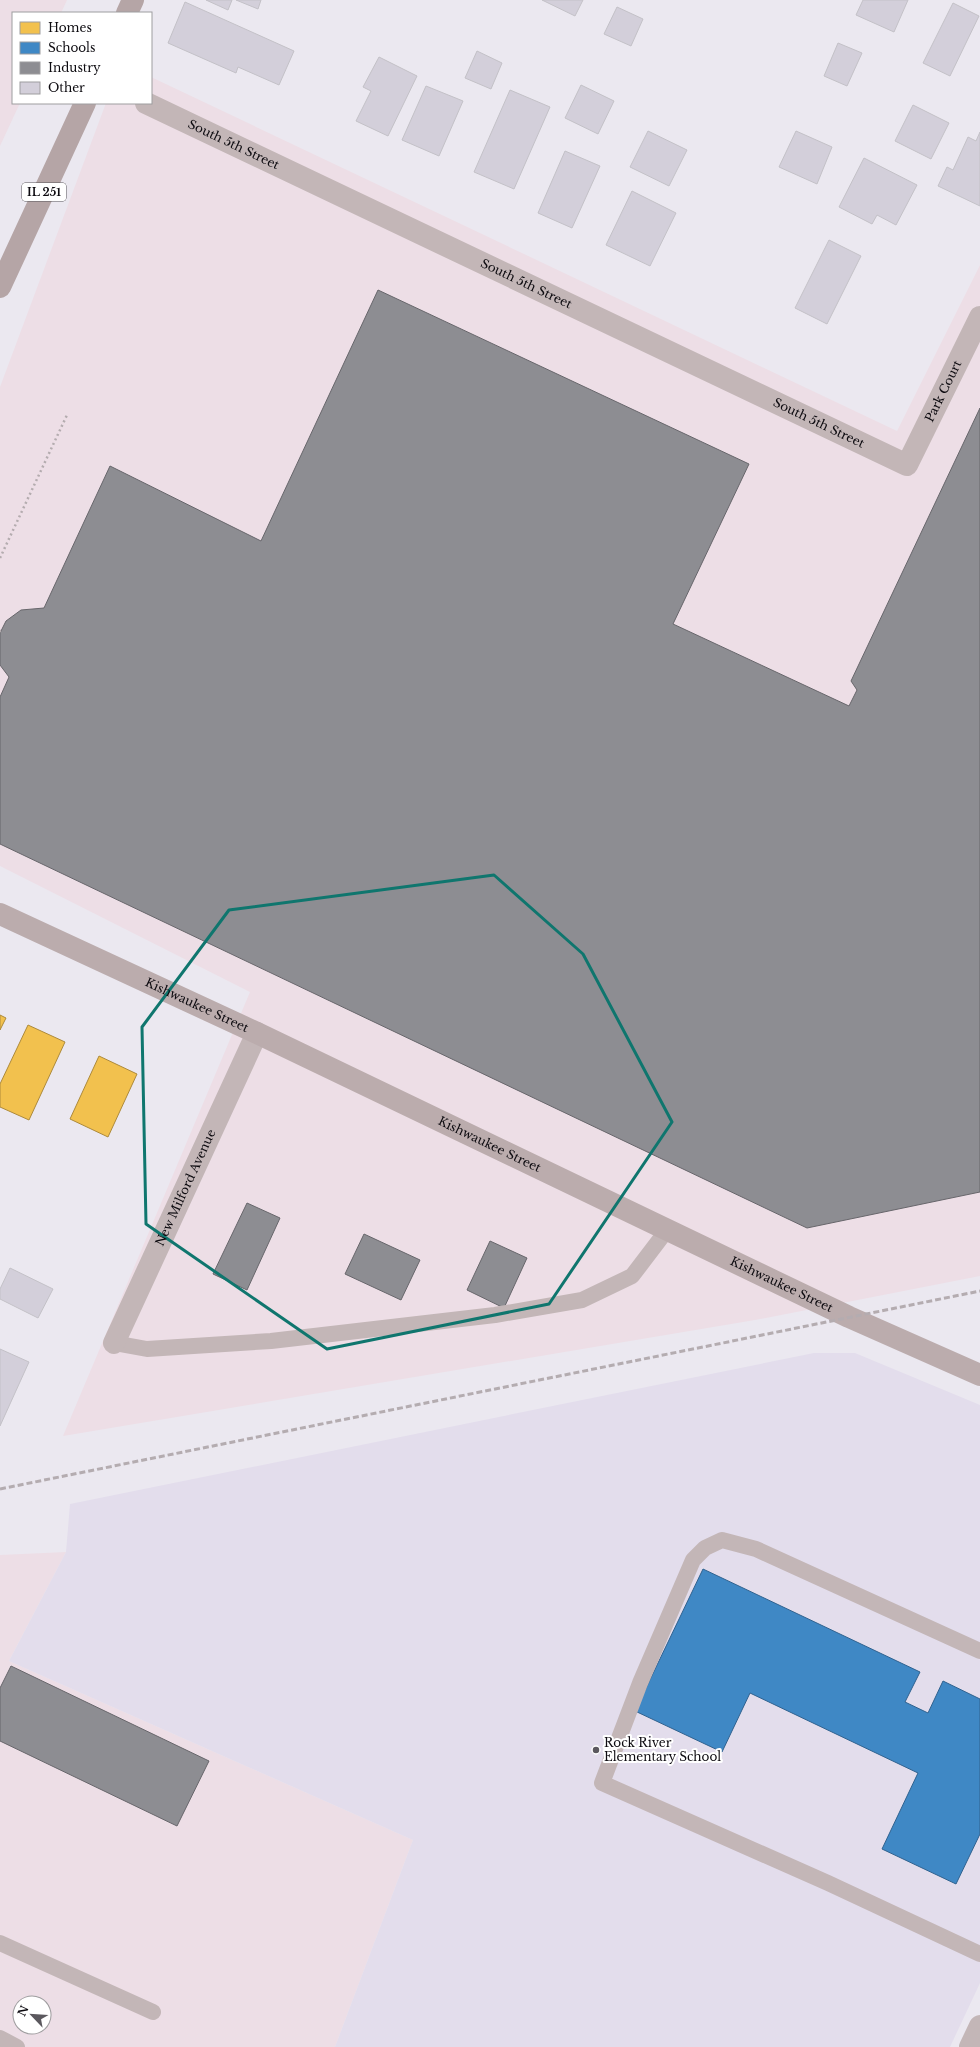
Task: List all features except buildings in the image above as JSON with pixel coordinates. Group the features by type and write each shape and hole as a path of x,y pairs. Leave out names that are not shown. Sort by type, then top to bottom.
{"main road":[{"path":"127,12 133,0"},
{"name":"IL 251","path":"1,283 85,104"}],"street":[{"name":"South 5th Street","path":"148,104 907,465"},
{"name":"Park Court","path":"907,465 980,317"},
{"name":"Kishwaukee Street","path":"0,914 257,1033 849,1317 980,1375"},
{"name":"New Milford Avenue","path":"114,1343 257,1033"},
{"path":"970,2047 980,2026"}],"lane":[{"path":"114,1343 147,1349 271,1340 496,1315 582,1300 632,1276 667,1230"},
{"path":"980,1651 756,1549 722,1540 705,1548 693,1560 640,1683 602,1783 828,1883 980,1954"},
{"path":"0,1943 153,2012"},
{"path":"0,2038 17,2047"}],"path":[{"path":"0,558 67,415"}],"highlighted area":[{"path":"494,875 583,954 672,1122 549,1304 327,1349 146,1224 142,1027 229,910"}],"shaded area":[{"path":"0,0 67,0 61,12 12,12 12,104 20,104 0,146"},
{"path":"152,77 897,431 980,265 980,1276 755,1320 63,1436 250,992 0,866 0,387 106,104 152,104"},
{"name":"Rock River Elementary School","path":"814,1353 855,1353 980,1405 980,1983 950,2047 335,2047 413,1840 9,1661 66,1552 70,1504"},
{"path":"66,1552 9,1661 413,1840 335,2047 0,2047 0,1555"}],"railway":[{"path":"0,1489 980,1291"}],"place":[{"name":"Rock River Elementary School","path":"596,1750"}]}
